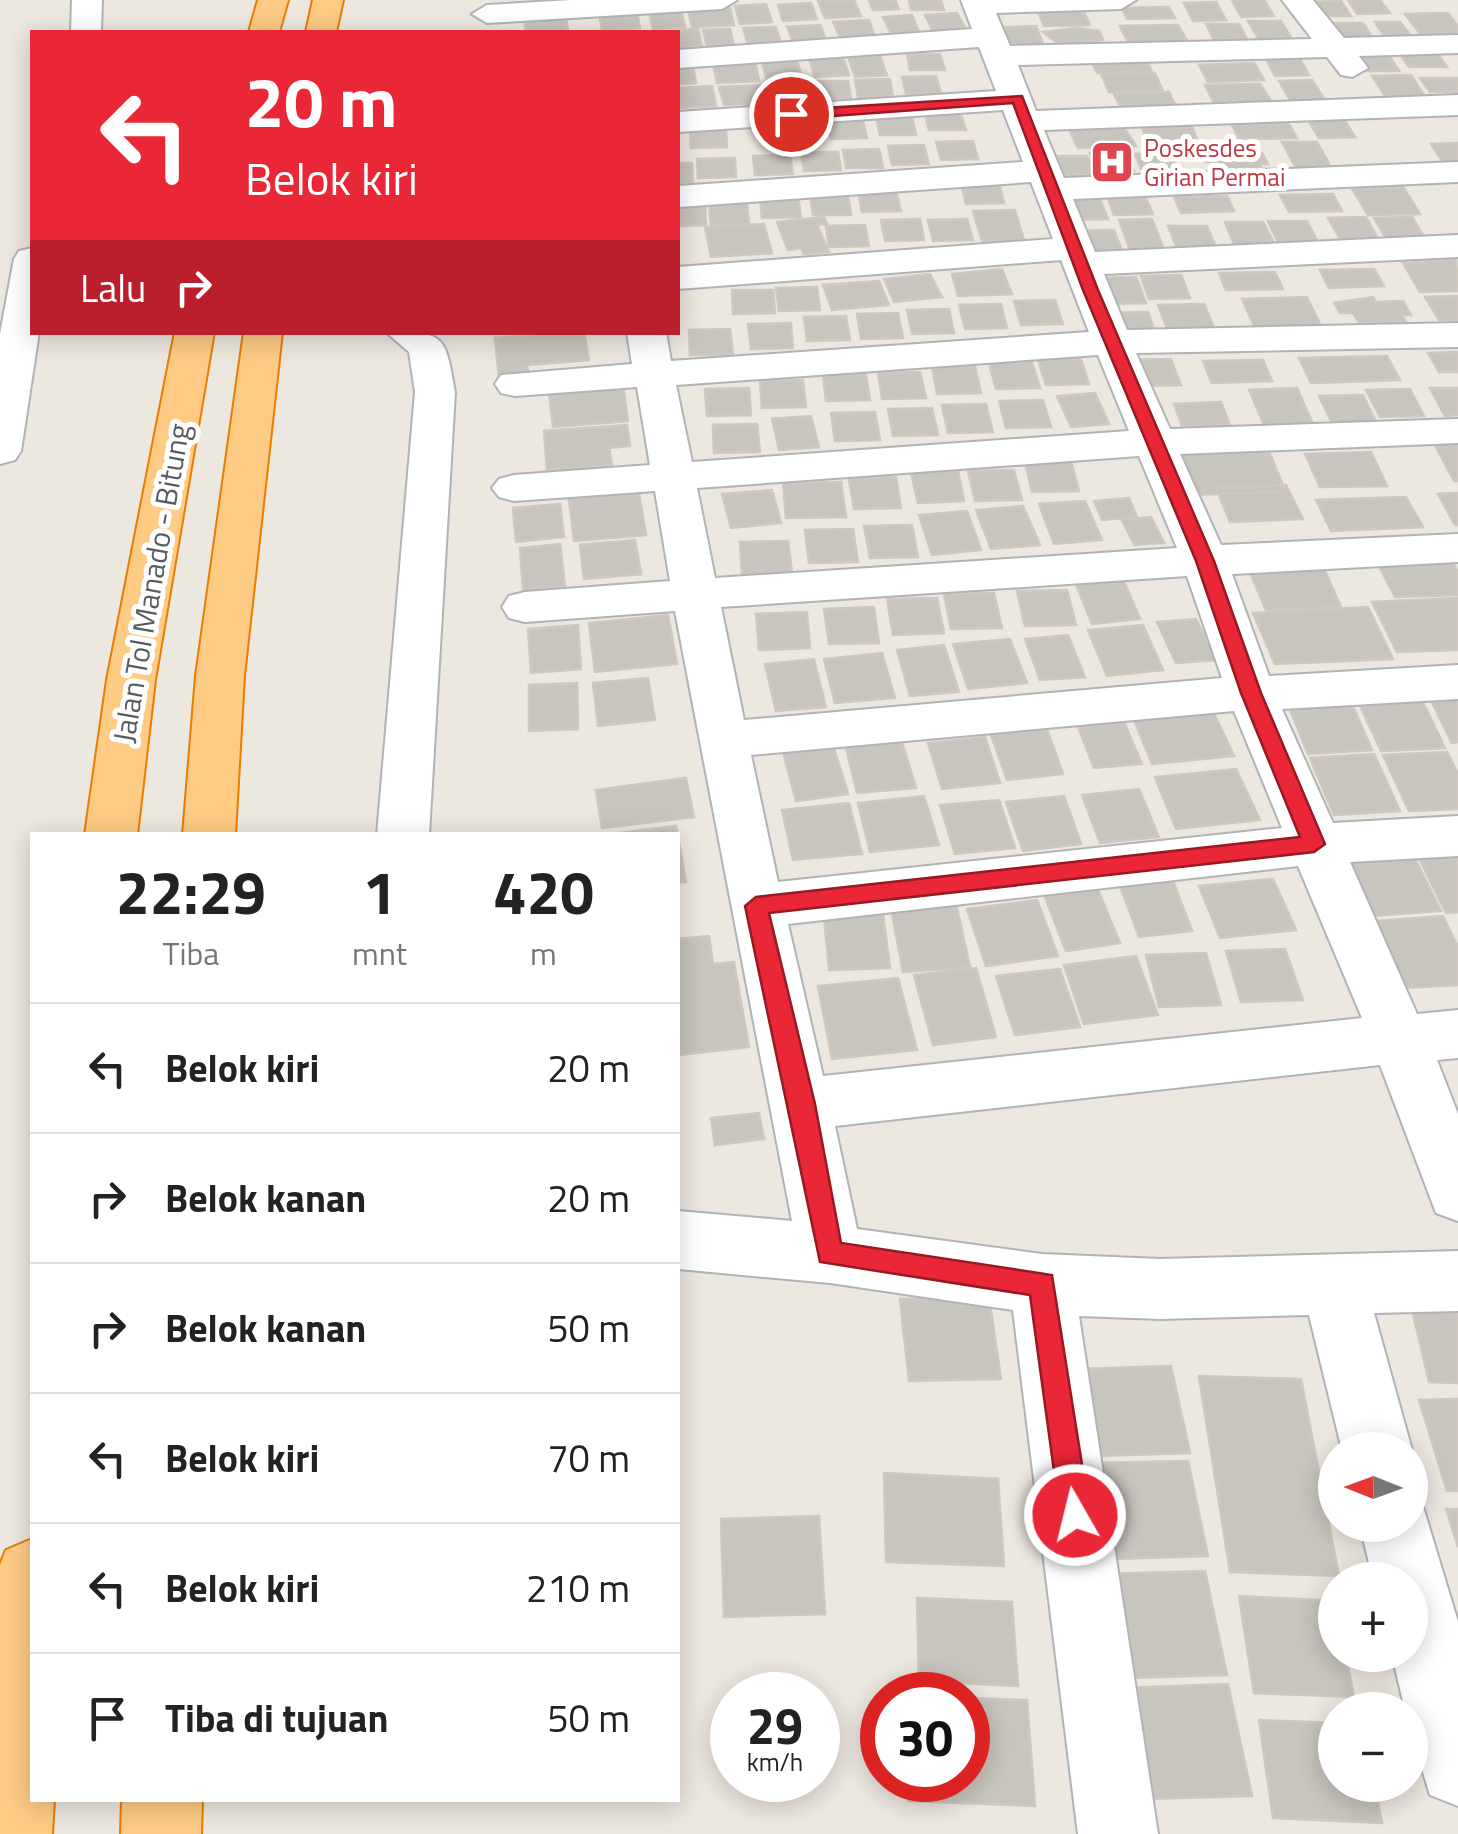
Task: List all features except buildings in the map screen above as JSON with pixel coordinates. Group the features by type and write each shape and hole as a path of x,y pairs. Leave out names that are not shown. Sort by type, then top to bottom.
{"highway":[{"path":"265,30 273,0"},
{"path":"320,30 328,0"},
{"name":"Jalan Tol Manado - Bitung","path":"110,832 131,680 194,335"},
{"path":"210,832 220,676 263,335"},
{"path":"12,1834 30,1602"},
{"path":"161,1834 162,1802"}],"street":[{"path":"86,30 87,0"},
{"path":"487,14 584,14 722,0"},
{"path":"680,60 986,25 1121,0"},
{"path":"1298,0 1417,147 1458,209"},
{"path":"986,25 1334,46 1458,44"},
{"path":"986,25 1112,342 1205,561 1251,693 1400,1038 1458,1193"},
{"path":"680,197 1048,180 1417,147 1458,105"},
{"path":"680,122 1022,110 1417,147"},
{"path":"680,278 1077,256 1458,246"},
{"path":"0,450 32,335"},
{"path":"404,832 435,392 428,347 410,335"},
{"path":"515,384 649,352 1458,335"},
{"path":"649,352 756,906 803,1104 830,1254"},
{"path":"514,488 1154,442 1458,431"},
{"path":"524,607 694,592 1458,548"},
{"path":"724,740 1251,693 1458,682"},
{"path":"756,906 1314,844 1458,836"},
{"path":"803,1104 1458,1034"},
{"path":"680,1240 830,1254 1042,1284 1160,1289 1458,1282"},
{"path":"1042,1284 1118,1834"},
{"path":"1334,1285 1371,1432"},
{"path":"1400,1542 1458,1767"}],"place":[{"name":"Poskesdes Girian Permai","path":"1112,162"}],"route":[{"path":"791,114 1018,99 1090,290 1205,561 1251,693 1314,844 756,906 803,1104 830,1254 1042,1284 1075,1515"}]}
